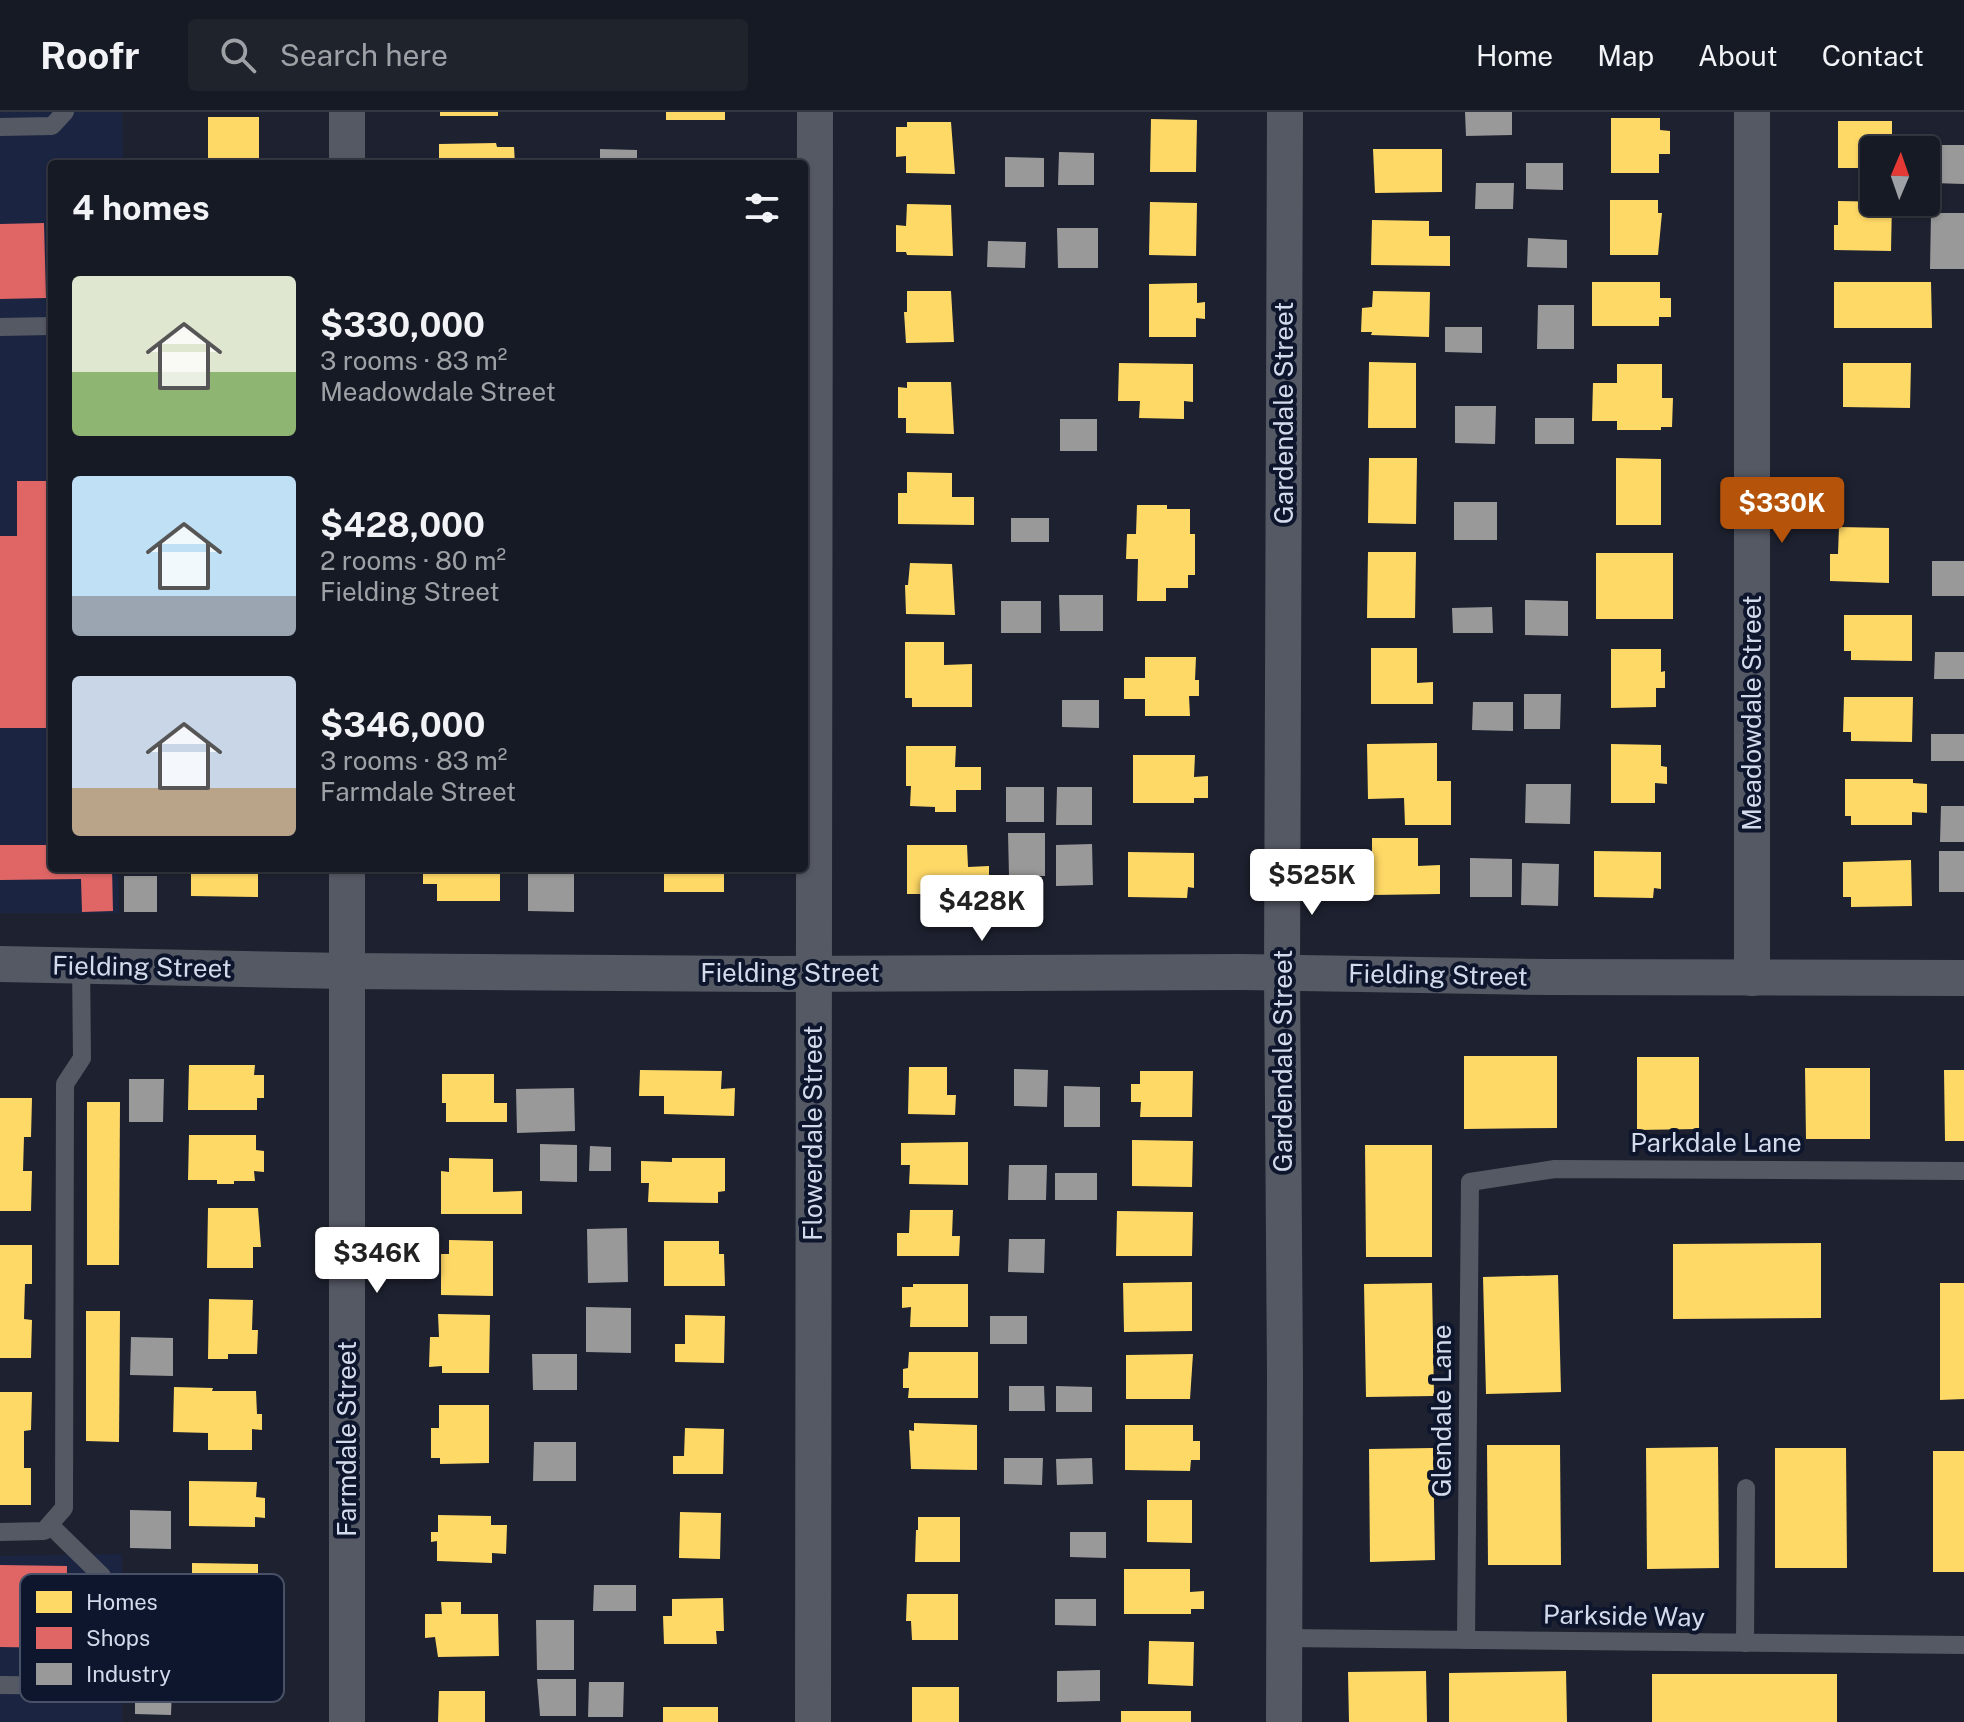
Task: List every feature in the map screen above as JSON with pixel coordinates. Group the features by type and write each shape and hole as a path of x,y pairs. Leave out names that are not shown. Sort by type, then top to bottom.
{"street":[{"path":"347,112 347,160"},
{"name":"Flowerdale Street","path":"813,1722 815,112"},
{"name":"Gardendale Street","path":"1284,1722 1282,973 1285,112"},
{"name":"Meadowdale Street","path":"1752,112 1752,978"},
{"name":"Farmdale Street","path":"347,872 347,1722"},
{"name":"Fielding Street","path":"0,964 346,971 1964,978"}],"lane":[{"path":"0,127 52,126 65,112"},
{"path":"0,327 48,326"},
{"path":"0,1532 44,1531 64,1508 65,1084 82,1058 81,964"},
{"name":"Parkdale Lane","path":"1470,1182 1555,1169 1964,1171"},
{"name":"Glendale Lane","path":"1466,1640 1470,1182"},
{"path":"1745,1643 1746,1488"},
{"path":"50,1525 100,1574"},
{"name":"Parkside Way","path":"1284,1638 1964,1645"},
{"path":"0,1685 20,1685"}],"shaded area":[{"path":"0,112 122,112 123,160 48,160 48,872 118,872 119,913 0,913"},
{"path":"122,1554 122,1574 20,1574 20,1702 122,1702 122,1722 0,1722 0,1556"}],"building: Homes":[{"path":"440,112 498,112 498,116 440,116"},
{"path":"666,112 725,112 725,120 666,120"},
{"path":"208,117 259,117 259,160 208,160"},
{"path":"1611,118 1660,118 1660,130 1670,131 1670,154 1659,154 1659,173 1611,173"},
{"path":"1151,119 1197,120 1196,172 1150,172"},
{"path":"1838,121 1892,121 1892,136 1860,136 1860,168 1838,168"},
{"path":"907,122 951,122 955,174 906,173 906,156 896,157 896,127 907,127"},
{"path":"496,143 497,147 514,147 515,160 433,160 439,159 439,144"},
{"path":"1373,149 1442,149 1442,192 1375,193"},
{"path":"1610,200 1658,200 1658,213 1662,213 1658,255 1610,255"},
{"path":"1838,201 1860,201 1860,216 1892,216 1891,251 1834,250 1834,225 1838,225"},
{"path":"1150,202 1197,203 1196,256 1149,255"},
{"path":"907,204 951,205 953,256 896,252 896,225 906,226"},
{"path":"1372,220 1429,221 1429,236 1450,236 1450,266 1371,265"},
{"path":"1592,282 1660,282 1660,298 1671,298 1671,317 1659,317 1659,326 1592,326"},
{"path":"1834,282 1931,282 1932,328 1834,328"},
{"path":"1197,283 1197,303 1205,302 1205,319 1196,318 1196,337 1149,337 1149,284"},
{"path":"907,291 951,291 954,342 906,343 904,312 907,312"},
{"path":"1373,291 1430,292 1429,337 1361,332 1362,308 1372,307"},
{"path":"1369,362 1416,363 1416,428 1368,428"},
{"path":"1119,363 1193,364 1193,402 1184,401 1184,419 1139,418 1140,401 1118,401"},
{"path":"1843,363 1911,363 1910,408 1843,407"},
{"path":"1617,364 1662,364 1662,398 1673,398 1672,427 1617,430 1617,421 1592,421 1593,383 1617,383"},
{"path":"907,382 951,382 954,434 906,433 906,418 898,418 898,387 907,388"},
{"path":"1369,458 1417,458 1416,524 1368,523"},
{"path":"1616,458 1661,459 1661,525 1616,525"},
{"path":"907,472 952,473 952,497 974,497 974,525 898,524 898,493 907,493"},
{"path":"1137,505 1190,509 1190,534 1195,534 1195,575 1188,575 1188,588 1166,588 1166,601 1137,601 1138,559 1126,559 1127,534 1136,534"},
{"path":"1839,527 1889,528 1889,583 1830,581 1830,554 1838,554"},
{"path":"1368,552 1416,552 1415,618 1367,618"},
{"path":"1596,553 1673,553 1673,619 1596,619"},
{"path":"910,563 952,564 955,615 906,614 905,585 908,585"},
{"path":"1844,615 1912,615 1912,661 1851,660 1851,651 1844,651"},
{"path":"905,642 944,642 944,665 972,664 972,707 912,707 912,698 905,698"},
{"path":"1371,648 1417,648 1417,683 1433,682 1433,704 1371,704"},
{"path":"1611,649 1661,649 1665,688 1656,688 1656,707 1611,708"},
{"path":"1145,657 1196,657 1195,680 1199,680 1199,696 1189,696 1190,716 1145,716 1145,699 1124,699 1124,678 1145,678"},
{"path":"1844,697 1913,697 1912,742 1851,741 1851,732 1843,732"},
{"path":"1437,743 1437,781 1451,781 1451,825 1405,825 1404,798 1368,799 1367,744"},
{"path":"1611,744 1661,745 1661,766 1667,767 1667,784 1655,783 1655,803 1611,803"},
{"path":"906,746 956,746 955,767 981,767 981,790 956,790 956,812 935,812 935,807 910,806 911,786 906,786"},
{"path":"1133,755 1195,755 1194,777 1208,776 1208,798 1194,798 1194,803 1133,803"},
{"path":"1845,779 1913,779 1913,783 1927,784 1927,813 1912,812 1912,825 1851,825 1851,816 1845,816"},
{"path":"1372,838 1418,838 1418,866 1440,865 1440,894 1372,895"},
{"path":"907,845 967,845 968,867 989,866 989,890 970,891 970,894 907,894"},
{"path":"1594,851 1661,852 1661,889 1654,888 1653,898 1594,897"},
{"path":"1128,852 1194,853 1194,888 1188,887 1187,898 1128,897"},
{"path":"1911,860 1912,906 1851,907 1851,897 1843,897 1843,862"},
{"path":"191,872 258,872 258,897 191,896"},
{"path":"423,872 500,872 500,901 437,901 437,884 423,884"},
{"path":"664,872 724,872 724,892 664,892"},
{"path":"1464,1056 1557,1056 1557,1128 1464,1129"},
{"path":"1637,1057 1699,1057 1699,1129 1637,1130"},
{"path":"189,1065 255,1065 254,1075 264,1075 264,1098 257,1098 257,1110 188,1110"},
{"path":"909,1067 947,1067 947,1095 956,1095 955,1115 908,1114"},
{"path":"1805,1068 1870,1068 1870,1139 1806,1139"},
{"path":"640,1070 722,1071 721,1089 735,1088 734,1116 664,1114 664,1096 639,1096"},
{"path":"1944,1070 1964,1070 1964,1141 1945,1141"},
{"path":"1140,1071 1193,1071 1192,1117 1140,1117 1141,1102 1131,1102 1131,1084 1140,1084"},
{"path":"442,1074 494,1074 494,1103 507,1103 507,1122 446,1122 446,1103 442,1103"},
{"path":"0,1098 32,1098 31,1137 24,1137 23,1171 32,1171 31,1211 0,1211"},
{"path":"87,1102 120,1102 119,1265 87,1265"},
{"path":"189,1135 256,1135 256,1150 264,1151 264,1172 254,1171 255,1181 234,1181 234,1184 217,1184 217,1180 188,1180"},
{"path":"1132,1140 1193,1141 1192,1187 1132,1186"},
{"path":"968,1142 968,1185 909,1184 910,1165 901,1165 901,1143"},
{"path":"1365,1145 1432,1145 1432,1257 1366,1257"},
{"path":"449,1158 493,1159 493,1192 522,1191 522,1214 441,1214 441,1171 449,1172"},
{"path":"672,1158 725,1158 725,1191 718,1192 718,1203 648,1202 649,1183 641,1183 641,1161 672,1162"},
{"path":"208,1208 258,1208 261,1247 253,1247 253,1268 207,1268"},
{"path":"910,1210 953,1210 952,1236 960,1236 959,1256 897,1256 897,1233 909,1233"},
{"path":"1117,1211 1193,1212 1192,1256 1116,1256"},
{"path":"449,1240 493,1241 493,1296 441,1295 441,1254 449,1254"},
{"path":"664,1241 719,1241 719,1254 724,1254 725,1286 664,1286"},
{"path":"1821,1243 1821,1318 1673,1319 1673,1244"},
{"path":"0,1245 32,1245 32,1284 25,1284 24,1319 32,1320 31,1358 0,1358"},
{"path":"1558,1275 1561,1392 1486,1394 1483,1277"},
{"path":"1192,1282 1192,1331 1124,1332 1123,1283"},
{"path":"1432,1283 1434,1396 1366,1397 1364,1284"},
{"path":"1940,1283 1964,1283 1964,1399 1940,1400"},
{"path":"913,1284 968,1284 968,1327 910,1327 911,1307 902,1308 902,1287 913,1287"},
{"path":"209,1299 253,1300 252,1330 258,1330 257,1354 228,1354 228,1359 208,1359"},
{"path":"86,1311 120,1311 119,1442 86,1441"},
{"path":"438,1314 490,1315 489,1373 442,1373 442,1366 429,1367 430,1337 439,1337"},
{"path":"685,1315 725,1316 724,1363 675,1362 675,1344 685,1344"},
{"path":"909,1352 978,1352 978,1398 908,1398 909,1388 903,1388 903,1369 908,1368"},
{"path":"1193,1354 1190,1399 1126,1399 1126,1355"},
{"path":"174,1387 256,1391 257,1414 262,1414 262,1430 252,1429 252,1450 208,1450 208,1433 173,1432"},
{"path":"0,1392 32,1392 31,1430 24,1431 24,1468 31,1468 31,1505 0,1505"},
{"path":"439,1405 489,1405 489,1463 440,1464 440,1458 431,1458 431,1428 439,1428"},
{"path":"914,1423 977,1425 977,1470 911,1469 909,1430 914,1431"},
{"path":"1125,1425 1193,1425 1193,1441 1200,1441 1200,1460 1191,1460 1190,1471 1125,1470"},
{"path":"685,1428 724,1429 723,1474 673,1474 673,1456 684,1456"},
{"path":"1487,1445 1560,1445 1561,1565 1488,1565"},
{"path":"1718,1447 1719,1568 1647,1569 1646,1448"},
{"path":"1433,1448 1435,1560 1370,1562 1369,1449"},
{"path":"1775,1448 1846,1448 1847,1568 1775,1568"},
{"path":"1933,1451 1964,1451 1964,1572 1933,1572"},
{"path":"189,1481 257,1482 256,1497 265,1498 265,1518 255,1517 255,1527 189,1526"},
{"path":"1147,1500 1192,1500 1192,1543 1147,1542"},
{"path":"680,1512 721,1513 720,1559 679,1558"},
{"path":"438,1515 491,1516 491,1525 507,1525 506,1554 492,1553 492,1563 437,1561 437,1541 431,1542 431,1532 438,1532"},
{"path":"918,1517 960,1517 960,1562 915,1562"},
{"path":"192,1563 258,1564 258,1574 192,1574"},
{"path":"1124,1569 1190,1569 1190,1592 1204,1591 1204,1609 1191,1609 1191,1614 1124,1614"},
{"path":"907,1594 958,1594 958,1640 912,1640 911,1621 906,1621"},
{"path":"723,1598 724,1631 716,1631 717,1644 664,1644 663,1616 672,1616 672,1599"},
{"path":"441,1602 461,1602 461,1614 498,1614 499,1656 438,1657 435,1637 425,1638 425,1614 442,1614"},
{"path":"1149,1641 1194,1642 1193,1686 1148,1684"},
{"path":"1426,1671 1427,1722 1349,1722 1348,1672"},
{"path":"1566,1671 1567,1722 1449,1722 1449,1673"},
{"path":"1652,1674 1837,1674 1837,1722 1652,1722"},
{"path":"912,1687 959,1687 959,1722 912,1722"},
{"path":"439,1691 485,1691 485,1722 438,1722"},
{"path":"663,1707 718,1707 718,1722 663,1722"},
{"path":"1121,1711 1191,1711 1191,1722 1121,1722"}],"building: Shops":[{"path":"44,223 46,298 0,299 0,224"},
{"path":"17,481 48,481 48,728 0,728 0,536 17,536"},
{"path":"0,845 48,845 48,872 112,872 113,911 82,912 81,879 0,880"},
{"path":"0,1565 67,1566 67,1574 20,1574 20,1647 0,1647"}],"building: Industry":[{"path":"1465,112 1512,112 1512,135 1466,136"},
{"path":"1940,145 1964,145 1964,184 1940,183"},
{"path":"600,149 637,150 637,160 600,160"},
{"path":"1059,152 1094,153 1094,185 1058,185"},
{"path":"1005,157 1044,158 1044,187 1005,187"},
{"path":"1526,163 1563,163 1563,190 1526,189"},
{"path":"1476,183 1514,183 1513,209 1475,209"},
{"path":"1964,213 1964,269 1930,269 1931,216"},
{"path":"1057,228 1098,228 1098,268 1058,268"},
{"path":"1528,238 1567,240 1567,268 1527,267"},
{"path":"988,241 1026,242 1025,268 987,267"},
{"path":"1538,305 1574,305 1574,349 1537,349"},
{"path":"1445,327 1482,327 1482,353 1445,352"},
{"path":"1455,406 1496,406 1495,444 1455,443"},
{"path":"1535,418 1574,418 1574,444 1535,444"},
{"path":"1060,419 1097,419 1097,451 1060,451"},
{"path":"1454,502 1497,502 1497,540 1454,540"},
{"path":"1011,518 1049,518 1049,542 1011,542"},
{"path":"1932,561 1964,561 1964,596 1932,596"},
{"path":"1059,595 1103,595 1103,631 1060,631"},
{"path":"1525,600 1568,601 1568,636 1525,635"},
{"path":"1001,601 1041,601 1041,633 1001,633"},
{"path":"1492,607 1493,633 1453,633 1452,608"},
{"path":"1935,652 1964,652 1964,679 1934,679"},
{"path":"1524,694 1561,694 1560,729 1524,729"},
{"path":"1062,700 1099,700 1099,728 1062,727"},
{"path":"1473,702 1513,702 1513,731 1472,730"},
{"path":"1931,734 1964,734 1964,761 1931,761"},
{"path":"1526,784 1571,784 1570,824 1525,823"},
{"path":"1006,787 1044,787 1044,822 1006,822"},
{"path":"1057,787 1092,787 1092,825 1056,825"},
{"path":"1941,806 1964,806 1964,842 1940,842"},
{"path":"1008,833 1045,833 1045,876 1009,876"},
{"path":"1092,844 1093,885 1056,886 1056,845"},
{"path":"1939,851 1964,851 1964,892 1939,892"},
{"path":"1470,858 1512,859 1512,897 1470,897"},
{"path":"1522,863 1559,864 1558,906 1521,905"},
{"path":"528,872 574,872 574,912 528,911"},
{"path":"124,876 157,876 157,912 124,912"},
{"path":"1014,1069 1048,1070 1047,1107 1014,1106"},
{"path":"129,1079 164,1079 163,1122 129,1122"},
{"path":"1064,1086 1100,1087 1100,1127 1064,1127"},
{"path":"574,1088 575,1131 517,1133 516,1089"},
{"path":"540,1144 577,1145 577,1182 540,1181"},
{"path":"590,1146 611,1147 611,1171 589,1171"},
{"path":"1009,1165 1047,1165 1046,1200 1008,1200"},
{"path":"1055,1173 1097,1173 1097,1200 1055,1200"},
{"path":"627,1228 628,1282 588,1283 587,1229"},
{"path":"1009,1239 1045,1239 1044,1273 1008,1272"},
{"path":"586,1307 631,1308 631,1353 586,1352"},
{"path":"990,1316 1027,1316 1027,1344 990,1344"},
{"path":"131,1337 173,1338 173,1376 130,1375"},
{"path":"532,1354 577,1354 577,1390 533,1390"},
{"path":"1009,1386 1044,1386 1045,1411 1009,1411"},
{"path":"1056,1386 1092,1387 1092,1412 1056,1412"},
{"path":"534,1442 576,1442 576,1481 533,1481"},
{"path":"1004,1458 1043,1458 1042,1485 1004,1484"},
{"path":"1092,1458 1093,1484 1057,1485 1056,1459"},
{"path":"130,1510 171,1511 171,1549 130,1548"},
{"path":"1070,1532 1106,1532 1106,1558 1070,1557"},
{"path":"594,1585 636,1585 636,1611 593,1611"},
{"path":"1055,1599 1096,1599 1096,1626 1055,1625"},
{"path":"536,1620 574,1620 574,1670 537,1670"},
{"path":"1100,1670 1100,1701 1057,1702 1057,1671"},
{"path":"537,1679 576,1679 576,1716 540,1716"},
{"path":"589,1682 624,1682 623,1717 588,1717"},
{"path":"135,1702 171,1702 171,1715 135,1714"}]}
